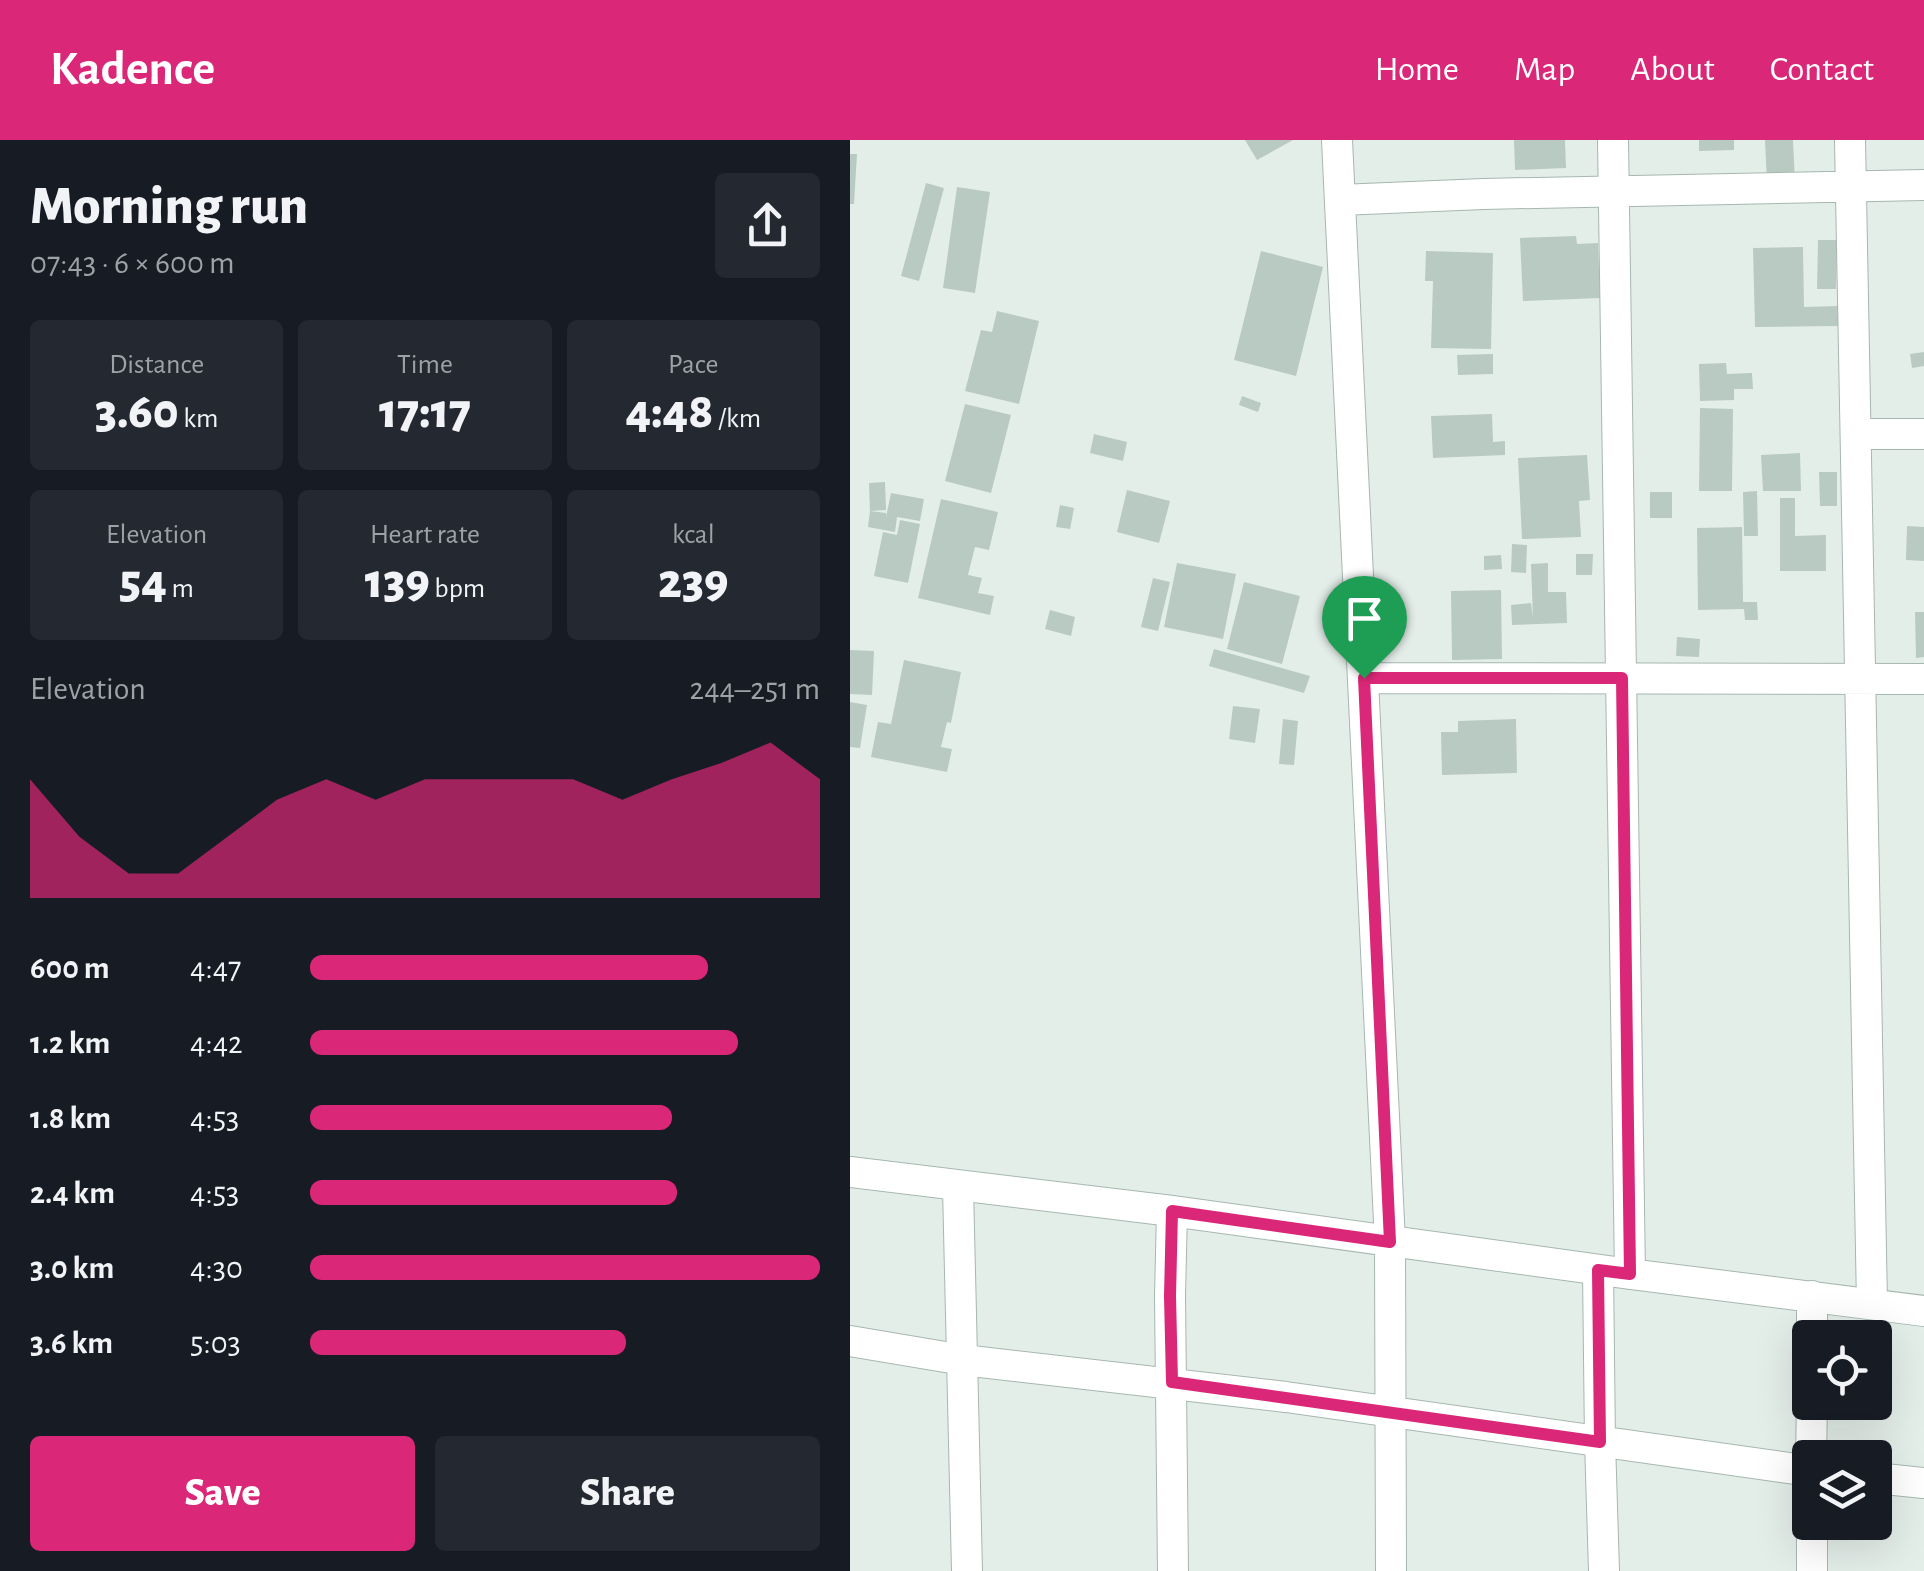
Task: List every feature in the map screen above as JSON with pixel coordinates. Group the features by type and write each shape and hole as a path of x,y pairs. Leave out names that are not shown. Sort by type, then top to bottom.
{"street":[{"path":"1336,140 1390,1242 1391,1571"},
{"path":"1613,140 1630,1274"},
{"path":"1850,140 1872,1304"},
{"path":"1340,200 1924,186"},
{"path":"1856,434 1924,434"},
{"path":"1364,678 1924,679"},
{"path":"850,1172 1924,1311"},
{"path":"958,1186 967,1571"},
{"path":"1172,1211 1174,1571"},
{"path":"1598,1270 1604,1571"},
{"path":"1812,1296 1812,1320"},
{"path":"850,1342 964,1360 1172,1382 1792,1469"},
{"path":"1892,1480 1924,1483"},
{"path":"1812,1540 1812,1571"}],"building":[{"path":"1245,140 1293,140 1257,160"},
{"path":"1514,140 1565,140 1566,168 1515,170"},
{"path":"1699,140 1734,140 1734,150 1699,151"},
{"path":"1765,140 1793,140 1795,182 1767,183"},
{"path":"850,154 857,154 854,204 850,204"},
{"path":"926,183 944,188 919,281 901,276"},
{"path":"957,187 990,192 975,293 943,288"},
{"path":"1576,236 1577,244 1598,243 1600,298 1523,301 1520,238"},
{"path":"1818,240 1837,240 1836,289 1817,289"},
{"path":"1803,247 1804,307 1838,306 1838,326 1755,327 1753,248"},
{"path":"1261,251 1323,267 1296,376 1234,360"},
{"path":"1426,251 1493,253 1491,349 1431,348 1433,281 1425,281"},
{"path":"997,311 1039,321 1019,404 965,391 981,330 992,332"},
{"path":"1924,352 1924,366 1912,368 1910,354"},
{"path":"1493,354 1493,374 1458,375 1457,355"},
{"path":"1726,363 1727,374 1752,373 1753,389 1734,389 1734,400 1700,401 1699,364"},
{"path":"1242,396 1261,403 1258,412 1239,405"},
{"path":"965,404 1011,415 991,493 945,481"},
{"path":"1700,408 1733,409 1732,491 1699,491"},
{"path":"1492,414 1493,442 1505,441 1505,455 1433,458 1431,416"},
{"path":"1094,434 1127,442 1123,461 1090,453"},
{"path":"1800,453 1801,491 1763,491 1761,455"},
{"path":"1587,455 1590,500 1579,501 1581,537 1522,539 1518,458"},
{"path":"1819,472 1837,472 1837,506 1820,506"},
{"path":"885,482 886,510 870,511 869,483"},
{"path":"1127,490 1170,501 1159,543 1117,532"},
{"path":"1757,491 1758,536 1744,536 1743,492"},
{"path":"1650,492 1672,492 1672,518 1650,518"},
{"path":"891,493 924,499 920,521 897,517 895,532 868,527 870,511 886,513 886,517"},
{"path":"1780,498 1795,498 1795,536 1826,535 1826,571 1780,571"},
{"path":"941,499 998,512 989,550 975,547 968,575 982,578 978,593 994,596 990,615 918,598"},
{"path":"1060,505 1074,508 1070,529 1056,527"},
{"path":"900,520 920,524 908,583 874,576 883,532 897,535"},
{"path":"1907,526 1924,527 1924,561 1906,560"},
{"path":"1742,527 1743,602 1757,602 1758,620 1745,620 1744,609 1698,610 1697,528"},
{"path":"1512,544 1527,545 1526,573 1511,572"},
{"path":"1576,554 1593,554 1592,575 1576,575"},
{"path":"1501,555 1502,569 1484,570 1484,556"},
{"path":"1177,563 1236,574 1223,639 1164,627"},
{"path":"1548,563 1548,592 1566,592 1567,623 1512,625 1511,605 1531,603 1533,618 1531,564"},
{"path":"1153,578 1170,582 1158,631 1141,627"},
{"path":"1244,582 1300,596 1282,664 1227,649"},
{"path":"1501,590 1502,659 1452,660 1451,591"},
{"path":"1050,610 1075,617 1071,636 1045,629"},
{"path":"1915,612 1924,612 1924,657 1916,658"},
{"path":"1677,637 1700,639 1699,657 1676,656"},
{"path":"1214,649 1310,676 1304,693 1209,666"},
{"path":"850,650 874,651 872,695 850,694"},
{"path":"904,660 961,672 951,723 947,722 941,747 952,749 947,772 871,757 878,722 891,724"},
{"path":"850,702 867,705 860,748 850,747"},
{"path":"1233,706 1260,709 1255,743 1229,739"},
{"path":"1283,719 1298,721 1294,765 1279,764"},
{"path":"1516,719 1517,773 1442,775 1441,732 1458,732 1458,721"}],"route":[{"path":"1364,678 1622,678 1630,1274 1598,1270 1600,1442 1172,1382 1172,1211 1390,1242 1364,678"}]}
